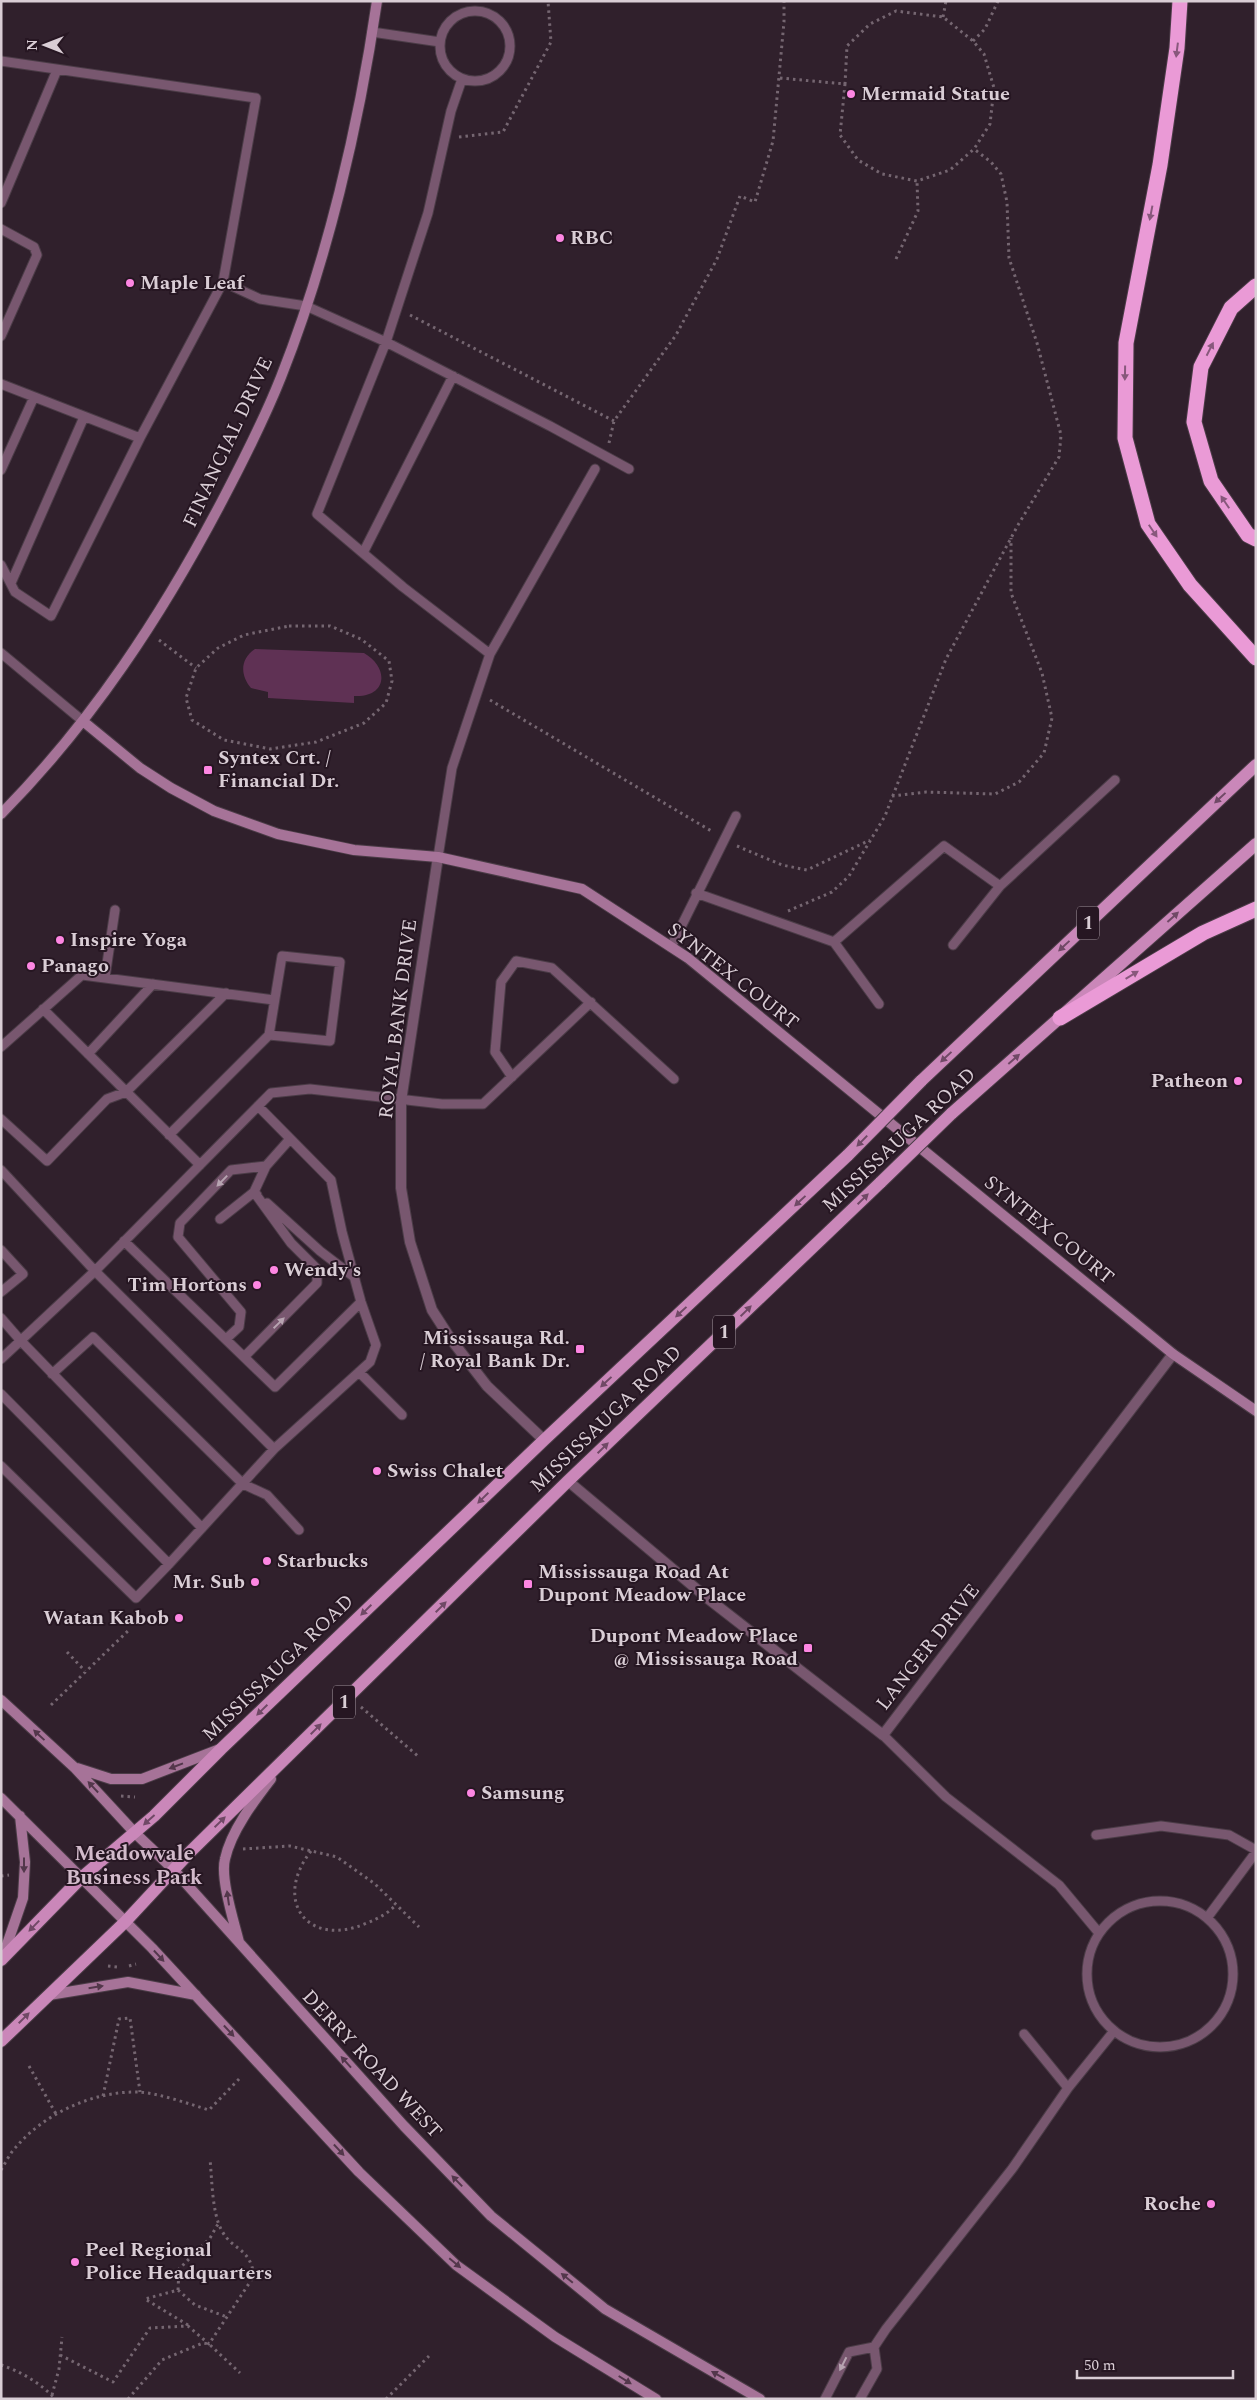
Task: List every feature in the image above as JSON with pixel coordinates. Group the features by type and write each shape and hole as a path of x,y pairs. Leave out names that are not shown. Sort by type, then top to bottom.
{"highway":[{"path":"1180,1 1178,48 1160,165 1126,343 1125,438 1148,524 1190,585 1256,658"},
{"path":"1256,286 1231,308 1201,367 1194,422 1211,481 1248,535 1256,539"},
{"path":"1060,1018 1203,933 1256,909"}],"main road":[{"name":"FINANCIAL DRIVE","path":"1,814 24,791 84,722 148,631 188,566 249,449 281,377 306,306 337,197 356,116 377,1"},
{"name":"SYNTEX COURT","path":"84,722 140,768 214,811 278,834 354,850 438,856 582,888 688,958 1173,1354 1256,1411"},
{"name":"MISSISSAUGA ROAD","path":"2,1959 81,1878 135,1833 221,1748 544,1440 848,1155 920,1081 1256,765"},
{"name":"MISSISSAUGA ROAD","path":"1,2041 125,1922 173,1869 568,1481 951,1114 1256,844"},
{"name":"DERRY ROAD WEST","path":"1,1700 75,1768 135,1833 173,1869 404,2126 491,2216 605,2309 760,2399"},
{"path":"75,1768 111,1779 142,1779 221,1748"},
{"path":"240,1945 228,1902 224,1859 244,1816 282,1763"},
{"path":"1,1798 196,1995 359,2172 456,2265 555,2337 656,2399"},
{"path":"2,1959 23,1898 25,1862 20,1816"},
{"path":"48,1995 128,1982 196,1995"}],"street":[{"name":"ROYAL BANK DRIVE","path":"438,856 401,1101 401,1188 410,1242 432,1310 450,1338 487,1386 544,1440"},
{"name":"LANGER DRIVE","path":"568,1481 706,1597 883,1735 1173,1354"}],"lane":[{"path":"473,6 489,13 502,22 509,35 511,46 504,68 496,75 483,81 473,82 451,73 442,60 440,42 445,26 473,6"},
{"path":"372,32 440,42"},
{"path":"1,565 15,592 52,616 140,438 223,282 256,98 2,63"},
{"path":"1,203 57,70"},
{"path":"462,79 451,111 428,213 386,342 317,514 403,587 490,654"},
{"path":"1,230 34,248 36,255 1,336"},
{"path":"223,282 260,299 306,306 386,342 629,469"},
{"path":"363,553 453,376"},
{"path":"1,384 140,438"},
{"path":"1,470 34,397"},
{"path":"10,583 84,416"},
{"path":"438,856 452,768 490,654 595,470"},
{"path":"1,653 84,722"},
{"path":"953,945 1000,886 1115,780"},
{"path":"671,947 696,893 736,816"},
{"path":"834,942 944,846 1000,886"},
{"path":"696,893 834,942 879,1004"},
{"path":"105,978 115,910"},
{"path":"169,1135 269,1035 282,956 340,962 330,1042 269,1035"},
{"path":"512,1077 495,1052 501,982 516,961 552,968 674,1078"},
{"path":"1,1047 82,975 274,1000"},
{"path":"88,1054 153,984"},
{"path":"1,1119 47,1161 107,1099 126,1092 226,993"},
{"path":"1,1359 95,1271 271,1093 310,1089 401,1101 453,1105 483,1104 591,1002"},
{"path":"43,1010 200,1165"},
{"path":"1,1466 136,1598 274,1449 370,1362 376,1345 354,1278 331,1180 258,1106"},
{"path":"220,1219 254,1192 266,1166 290,1139"},
{"path":"226,1339 239,1327 241,1312 178,1236 180,1223 231,1170 266,1166"},
{"path":"1,1170 95,1271 274,1449"},
{"path":"254,1192 320,1251 354,1278"},
{"path":"244,1357 317,1283 317,1269 291,1243 254,1192"},
{"path":"124,1241 276,1388 361,1302"},
{"path":"1,1250 23,1274 1,1292"},
{"path":"1,1318 52,1374 202,1528"},
{"path":"52,1374 93,1337 242,1484 267,1495 299,1530"},
{"path":"359,1372 402,1415"},
{"path":"1,1394 169,1564"},
{"path":"883,1735 946,1797 1059,1885 1100,1933"},
{"path":"1096,1835 1161,1826 1230,1835 1256,1851 1207,1918"},
{"path":"1150,1902 1170,1902 1190,1907 1207,1918 1222,1935 1231,1956 1233,1979 1228,2001 1216,2021 1199,2036 1178,2045 1155,2047 1133,2042 1114,2031 1101,2018 1092,2002 1088,1985 1087,1966 1092,1949 1100,1933 1113,1918 1130,1907 1150,1902"},
{"path":"860,2399 877,2369 874,2347 892,2321 1012,2169 1068,2088 1114,2031"},
{"path":"1024,2034 1068,2088"},
{"path":"825,2399 849,2352 874,2347"}],"path":[{"path":"456,146 458,137 503,132 551,42 548,1"},
{"path":"606,456 614,421 676,335 717,259 740,196 755,202 773,141 780,78 784,1"},
{"path":"943,17 946,1"},
{"path":"973,41 985,29 998,1"},
{"path":"896,11 943,17 973,41 984,54 994,88 990,124 974,149 950,170 917,181 882,174 858,160 840,135 847,46 870,24 896,11"},
{"path":"780,78 844,84"},
{"path":"771,919 832,892 849,876 886,816 892,796 946,659 1011,536 1059,457 1061,435 1037,344 1009,258 1006,202 1001,174 991,162 974,149"},
{"path":"896,259 918,211 917,181"},
{"path":"412,305 409,314 614,421"},
{"path":"892,796 926,792 995,794 1019,782 1044,753 1052,718 1042,672 1011,593 1011,536"},
{"path":"289,626 330,626 362,639 388,661 392,681 386,702 364,724 316,742 270,749 224,740 192,720 186,698 196,668 218,648 244,635 289,626"},
{"path":"148,631 196,668"},
{"path":"476,692 743,850 782,865 807,870 871,839"},
{"path":"52,1705 85,1671 130,1630"},
{"path":"67,1652 85,1671"},
{"path":"349,1697 419,1757"},
{"path":"243,1849 290,1846 337,1857 375,1884 419,1928"},
{"path":"311,1851 300,1865 294,1883 295,1901 306,1920 321,1929 336,1932 354,1929 387,1915 396,1905"},
{"path":"103,2096 119,2019 130,2018 140,2092"},
{"path":"29,2066 56,2114"},
{"path":"1,2170 16,2147 56,2114 103,2096 140,2092 209,2110 240,2078"},
{"path":"209,2344 254,2276 253,2265 247,2255 223,2234 218,2224 210,2159"},
{"path":"178,2290 179,2269 210,2238 218,2224"},
{"path":"178,2290 195,2305 227,2317"},
{"path":"178,2290 145,2299 188,2326 240,2373"},
{"path":"60,2355 113,2382 150,2328 188,2326"},
{"path":"53,2397 62,2337"},
{"path":"128,2399 162,2360 203,2343 209,2344"},
{"path":"386,2399 430,2356"},
{"path":"1,2365 10,2368 48,2391 53,2397"}],"shaded area":[{"path":"255,649 364,653 378,666 381,681 379,687 373,692 354,696 354,703 268,698 268,692 251,688 243,673 246,657"}],"place":[{"name":"Mermaid Statue","path":"851,94"},
{"name":"RBC","path":"560,238"},
{"name":"Maple Leaf","path":"130,283"},
{"name":"Syntex Crt. / Financial Dr.","path":"208,770"},
{"name":"Inspire Yoga","path":"60,940"},
{"name":"Panago","path":"31,966"},
{"name":"Patheon","path":"1238,1081"},
{"name":"Wendy's","path":"274,1270"},
{"name":"Tim Hortons","path":"257,1285"},
{"name":"Mississauga Rd. / Royal Bank Dr.","path":"580,1349"},
{"name":"Swiss Chalet","path":"377,1471"},
{"name":"Starbucks","path":"267,1561"},
{"name":"Mr. Sub","path":"255,1582"},
{"name":"Mississauga Road At Dupont Meadow Place","path":"528,1584"},
{"name":"Watan Kabob","path":"179,1618"},
{"name":"Dupont Meadow Place @ Mississauga Road","path":"808,1648"},
{"name":"Samsung","path":"471,1793"},
{"name":"Roche","path":"1211,2204"},
{"name":"Peel Regional Police Headquarters","path":"75,2262"}],"district":[{"name":"Meadowvale Business Park","path":"134,1866"}]}
